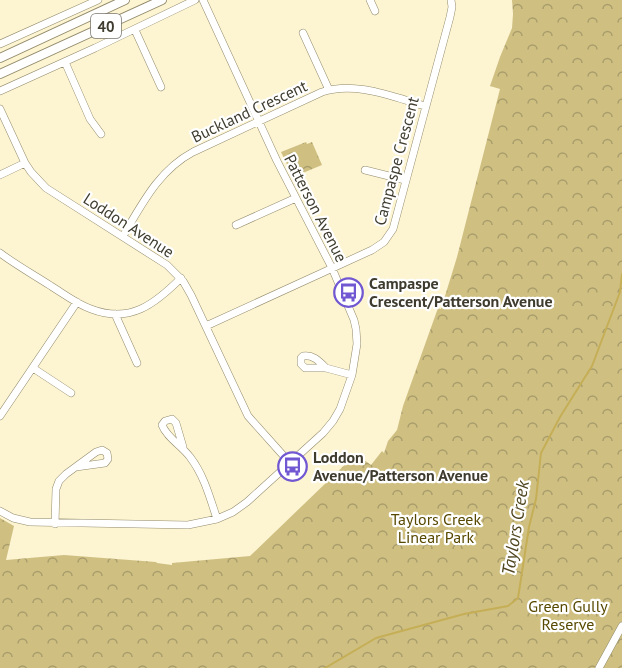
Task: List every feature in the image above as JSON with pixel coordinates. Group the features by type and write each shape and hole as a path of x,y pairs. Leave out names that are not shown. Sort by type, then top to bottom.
{"main road":[{"name":"40","path":"0,58 125,0"},
{"name":"40","path":"0,74 162,0"}],"street":[{"path":"0,44 98,0"},
{"path":"0,91 135,30 195,0"},
{"name":"Patterson Avenue","path":"0,511 22,521 55,524 188,525 217,519 247,502 323,433 333,421 343,401 352,375 356,353 356,328 350,309 332,268 277,161 203,0"},
{"path":"370,0 375,11"},
{"name":"Campaspe Crescent","path":"206,326 372,250 388,239 393,229 450,16 451,0"},
{"path":"135,30 160,87"},
{"path":"303,33 329,90"},
{"path":"65,62 90,119 101,134"},
{"name":"Buckland Crescent","path":"123,237 147,195 167,169 177,161 329,90 357,89 426,106"},
{"name":"Loddon Avenue","path":"0,109 25,163 46,188 167,265 181,278 248,416 290,463"},
{"path":"0,175 25,163"},
{"path":"365,170 405,180"},
{"path":"236,225 296,198"},
{"path":"0,253 92,310 115,314 137,310 152,304 181,278"},
{"path":"0,416 77,302"},
{"path":"115,314 137,363"},
{"path":"33,368 71,393"},
{"path":"327,368 352,375"},
{"path":"183,447 203,479 217,519"},
{"path":"55,524 57,484 76,467"},
{"path":"599,668 622,626"}],"green space":[{"name":"Taylors Creek Linear Park","path":"512,0 622,0 622,668 0,668 0,518 14,526 6,560 64,555 172,565 172,563 250,556 356,454 371,465 382,451 384,453 388,441 397,430 403,406 438,308 441,309 457,257 500,89 490,86 512,28"},
{"path":"306,142 307,144 312,142 322,165 293,177 281,152"}],"waterway":[{"name":"Taylors Creek","path":"325,668 376,638 464,614 508,606 518,598 529,527 536,499 541,453 560,417 592,366 620,292 622,274"}],"place":[{"name":"Campaspe Crescent/Patterson Avenue","path":"348,292"},
{"name":"Loddon Avenue/Patterson Avenue","path":"292,466"}],"park label":[{"name":"Green Gully Reserve","path":"568,615"}]}
